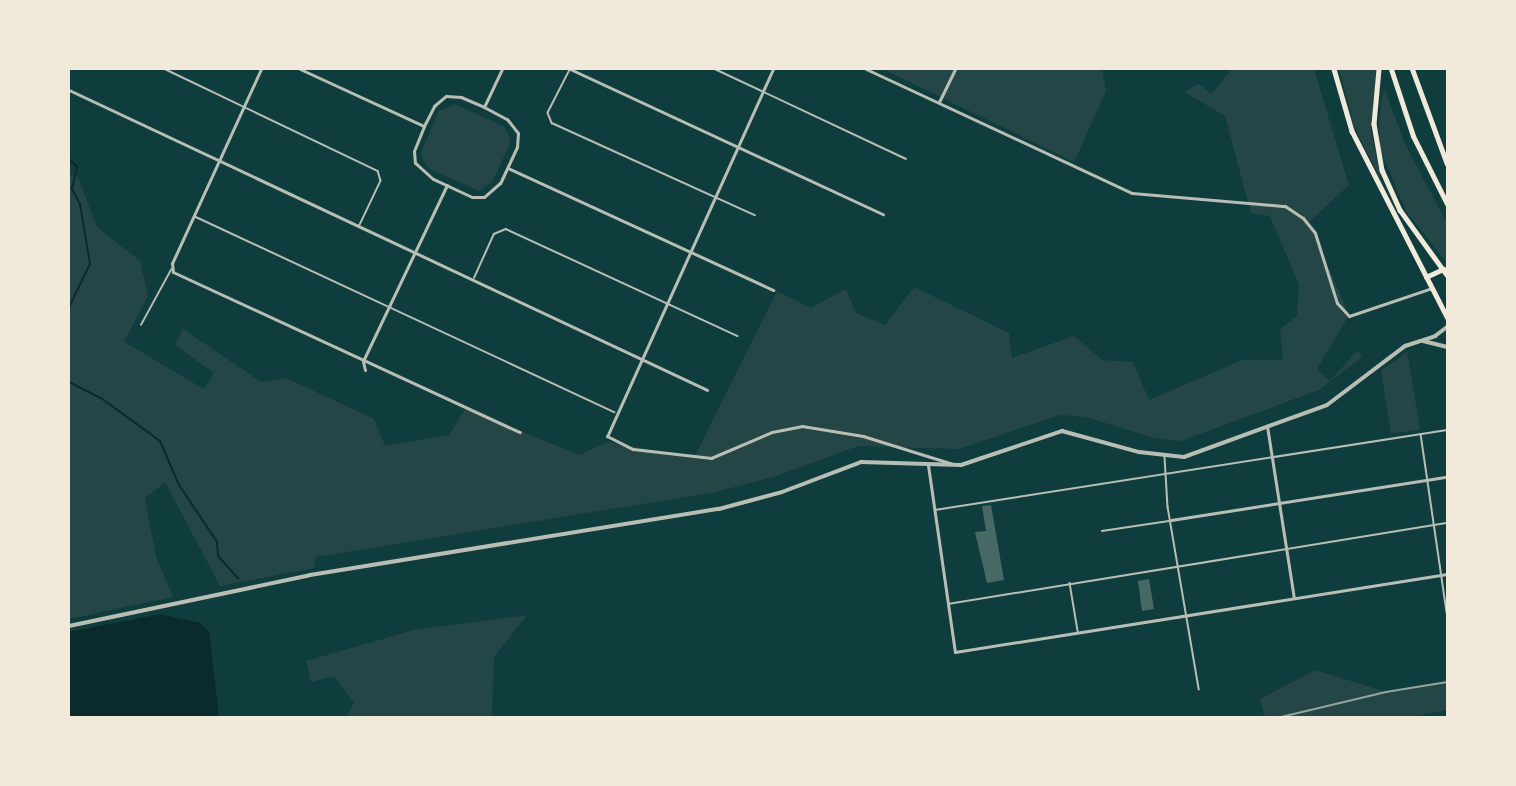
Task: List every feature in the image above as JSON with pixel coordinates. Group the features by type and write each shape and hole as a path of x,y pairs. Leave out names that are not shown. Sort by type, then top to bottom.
{"highway":[{"path":"1391,69 1413,136 1447,204"},
{"path":"1412,69 1447,164"}],"main road":[{"path":"1334,69 1352,131 1447,316"},
{"path":"1379,69 1374,124 1382,170 1400,210 1447,274"},
{"path":"1426,277 1443,269"}],"street":[{"path":"261,69 172,269 363,361 520,432"},
{"path":"300,69 424,126"},
{"path":"484,108 502,69"},
{"path":"570,69 883,214"},
{"path":"773,69 607,429 609,439 633,449 711,458 772,432 802,426 881,440 945,458 956,466"},
{"path":"866,69 1134,193 1275,203 1303,218 1320,243 1340,309 1349,316 1432,288"},
{"path":"939,102 956,69"},
{"path":"69,90 707,390"},
{"path":"447,96 461,97 507,119 518,133 508,168 496,189 484,197 472,197 422,172 415,163 414,151 424,126 434,106 447,96"},
{"path":"508,168 773,290"},
{"path":"365,370 363,361 447,185"},
{"path":"69,626 310,574 719,509 766,497 861,462 956,466 1062,431 1165,457 1193,455 1327,405 1400,350 1423,341 1447,327"},
{"path":"1423,341 1447,347"},
{"path":"1267,426 1294,598"},
{"path":"928,465 955,652 1447,574"},
{"path":"1171,520 1447,477"}],"lane":[{"path":"165,69 378,171 381,181 360,226"},
{"path":"570,69 548,113 552,123 755,215"},
{"path":"715,69 906,159"},
{"path":"194,216 615,412"},
{"path":"474,279 494,234 502,228 738,336"},
{"path":"141,325 172,269"},
{"path":"934,510 1447,430"},
{"path":"1420,434 1447,613"},
{"path":"1165,457 1164,474 1200,689"},
{"path":"1102,531 1171,520"},
{"path":"948,604 1070,582 1447,523"},
{"path":"1070,582 1078,632"}],"shaded area":[{"path":"883,69 1102,69 1106,91 1074,162"},
{"path":"1232,69 1314,69 1349,185 1309,222 1349,315 1317,369 1330,381 1358,350 1362,357 1319,390 1181,441 1154,438 1086,417 1060,415 959,449 858,446 776,476 716,492 315,557 314,568 220,586 165,482 145,498 156,557 173,597 69,619 69,175 77,175 97,227 140,261 148,296 124,342 204,389 214,373 175,345 183,329 261,382 286,378 374,419 385,446 449,435 466,408 579,455 608,442 694,458 777,291 811,308 846,289 856,313 885,325 914,287 1009,333 1012,358 1074,336 1102,360 1133,362 1149,400 1242,360 1283,360 1280,329 1297,316 1299,285 1270,216 1251,213 1225,116 1184,92 1199,84 1211,94"},
{"path":"1339,69 1376,69 1371,130 1381,180 1354,126"},
{"path":"1384,88 1405,144 1447,223 1447,263 1406,211 1380,149 1379,118"},
{"path":"455,104 503,126 508,133 510,143 493,181 479,191 430,169 423,161 421,153 439,111"},
{"path":"1407,352 1420,429 1391,434 1381,371"},
{"path":"161,614 200,623 209,631 219,717 69,717 69,632"},
{"path":"527,615 494,657 492,717 347,717 354,703 334,676 311,682 306,661 414,630"},
{"path":"1315,670 1390,693 1447,682 1447,710 1412,717 1265,717 1260,699"}],"building":[{"path":"991,505 1004,580 987,583 975,532 986,531 982,506"},
{"path":"1149,579 1154,609 1142,611 1138,581"}],"waterway":[{"path":"69,115 69,138"},
{"path":"69,159 77,167 72,189 80,204 90,264 69,307"},
{"path":"69,382 101,398 160,441 179,485 217,542 218,556 238,578"}],"railway":[{"path":"1281,717 1386,692 1447,682"}]}
